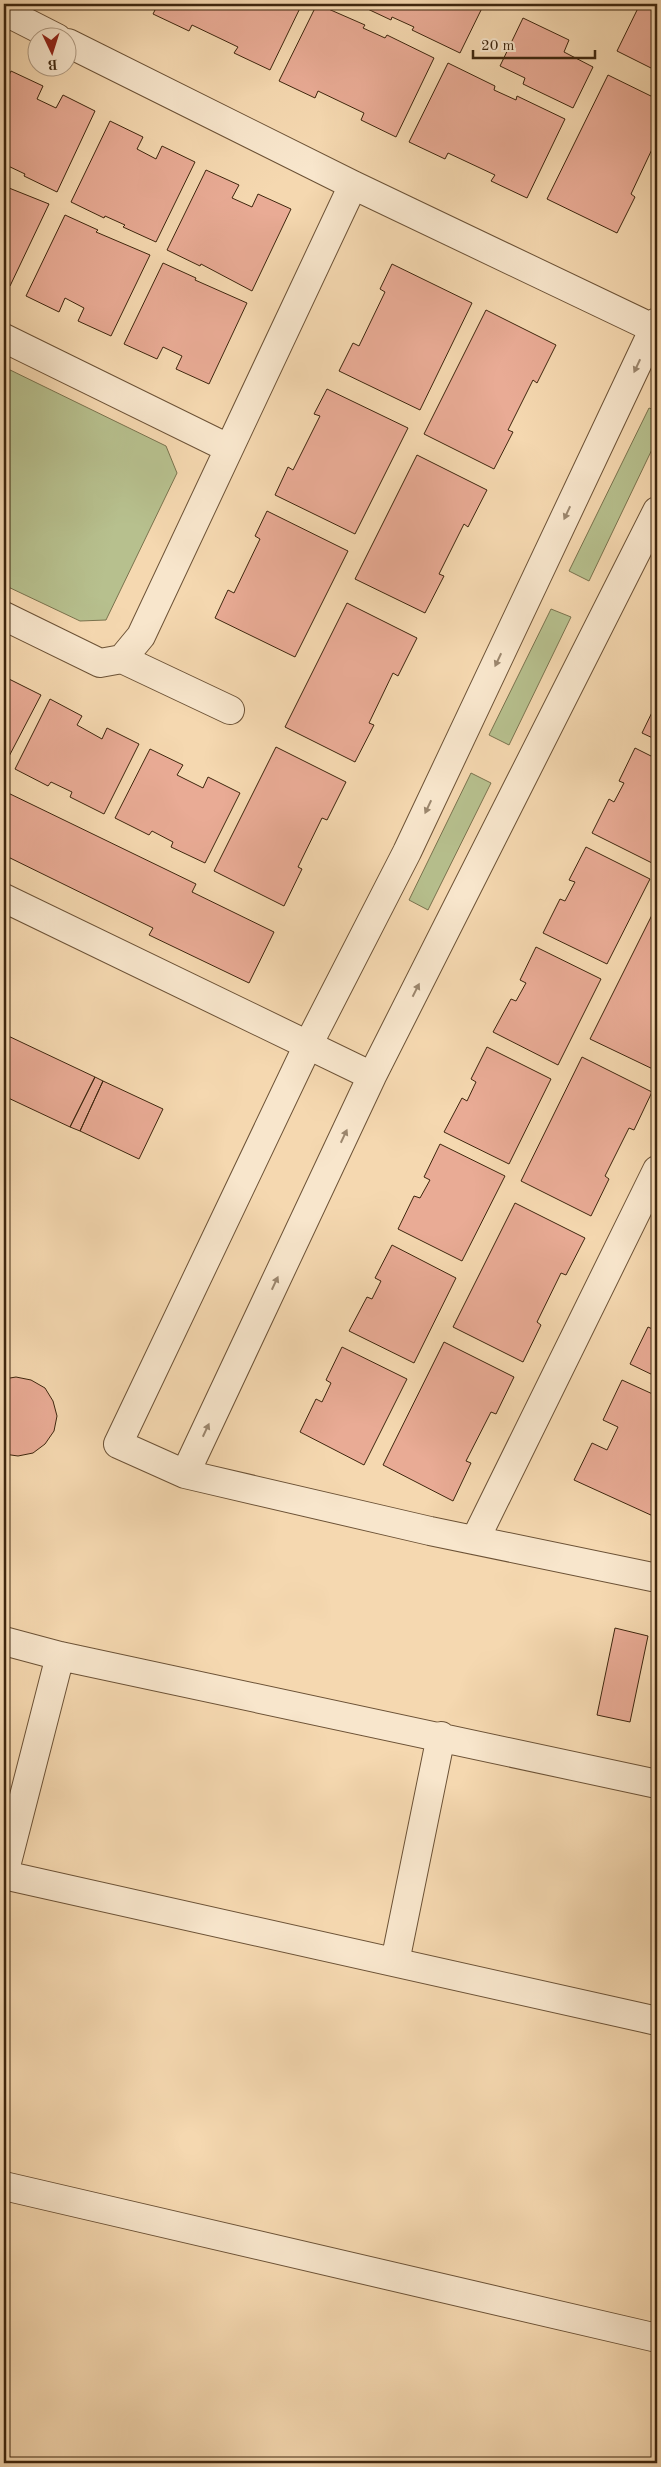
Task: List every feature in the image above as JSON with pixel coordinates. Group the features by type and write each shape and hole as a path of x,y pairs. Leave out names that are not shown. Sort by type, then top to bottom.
{"street":[{"path":"4,11 37,28"},
{"path":"78,48 353,185 656,327 407,852 308,1045 118,1444 185,1474 475,1540 657,1578"},
{"path":"122,659 141,636 353,185"},
{"path":"4,338 228,448"},
{"path":"185,1474 372,1076 657,511"},
{"path":"4,616 100,663 122,659 230,710"},
{"path":"4,898 372,1076"},
{"path":"475,1540 657,1170"},
{"path":"4,1641 60,1656 441,1736 657,1784"},
{"path":"60,1656 4,1874 657,2021"},
{"path":"395,1962 441,1736"},
{"path":"4,2186 657,2338"}],"green space":[{"path":"4,367 166,446 177,473 106,620 80,621 4,585"},
{"path":"649,408 657,411 657,439 589,581 569,571"},
{"path":"551,609 571,617 509,745 489,735"},
{"path":"471,773 491,783 428,910 409,900"}],"building":[{"path":"158,4 302,4 270,70 234,53 238,47 192,25 189,31 153,14"},
{"path":"317,4 365,25 363,28 385,38 387,35 434,58 396,137 361,120 364,113 318,91 315,98 279,81"},
{"path":"357,4 484,4 460,53 412,30 414,27 392,17 391,20"},
{"path":"640,4 657,4 657,71 617,51"},
{"path":"523,18 569,40 564,52 593,67 573,108 523,84 525,78 500,66"},
{"path":"448,63 495,86 494,90 516,100 517,96 565,119 527,198 491,181 495,175 448,153 445,159 409,142"},
{"path":"11,71 43,86 37,99 56,108 63,95 95,111 57,192 6,165 4,167 4,85"},
{"path":"608,75 657,99 657,146 654,145 631,194 635,197 617,233 547,199"},
{"path":"110,121 143,137 137,149 156,159 162,146 195,162 156,242 123,227 125,225 105,216 104,218 71,202"},
{"path":"206,170 239,185 232,198 252,207 258,194 291,209 252,291 201,264 200,266 167,250"},
{"path":"4,186 49,204 10,286 4,283"},
{"path":"65,215 98,230 96,232 150,255 111,336 78,321 84,308 65,298 59,312 26,296"},
{"path":"163,263 196,278 195,280 247,303 209,384 176,369 182,356 163,347 157,359 124,344"},
{"path":"392,264 472,303 420,410 339,371 353,343 359,346 385,292 380,289"},
{"path":"486,310 556,345 537,383 533,380 508,430 513,432 494,469 424,434"},
{"path":"327,389 408,428 355,534 275,495 288,467 293,470 320,416 314,414"},
{"path":"417,455 487,490 468,527 464,524 439,574 444,576 425,613 355,579"},
{"path":"267,511 348,551 295,657 215,618 228,590 234,593 260,539 255,536"},
{"path":"347,603 417,638 398,676 393,673 369,723 374,725 355,762 285,727"},
{"path":"9,679 41,695 5,764 4,688"},
{"path":"50,699 82,716 77,725 102,739 107,728 139,744 104,814 70,797 72,792 51,782 48,786 15,769"},
{"path":"657,702 657,740 642,733"},
{"path":"276,747 346,782 327,820 322,818 298,867 302,869 284,906 214,871"},
{"path":"635,748 657,759 656,865 592,833 609,799 614,802 624,783 619,781"},
{"path":"150,749 183,765 177,775 203,788 208,777 240,793 205,863 171,847 173,842 152,831 149,835 115,818"},
{"path":"4,791 196,884 192,892 274,932 249,983 149,935 153,928 4,855"},
{"path":"586,847 650,879 607,964 543,933 560,899 565,901 575,882 569,880"},
{"path":"652,915 657,917 657,1071 590,1039"},
{"path":"536,947 601,979 558,1065 493,1032 511,999 516,1001 526,983 520,980"},
{"path":"4,1034 95,1077 70,1127 4,1096"},
{"path":"487,1047 551,1079 509,1164 444,1132 462,1098 467,1101 476,1082 471,1079"},
{"path":"582,1057 652,1092 634,1130 629,1128 605,1176 609,1179 591,1216 521,1181"},
{"path":"95,1077 103,1081 80,1131 70,1127"},
{"path":"103,1081 163,1109 139,1159 80,1131"},
{"path":"440,1144 505,1176 462,1261 398,1229 414,1196 420,1198 430,1180 424,1177"},
{"path":"515,1203 585,1238 566,1275 561,1273 537,1322 541,1325 523,1362 453,1327"},
{"path":"392,1245 456,1278 414,1363 349,1331 367,1297 372,1299 381,1281 375,1278"},
{"path":"648,1327 657,1331 657,1377 630,1364"},
{"path":"444,1342 514,1377 496,1414 491,1412 466,1461 471,1463 453,1501 383,1465"},
{"path":"342,1347 407,1379 364,1465 300,1432 316,1399 322,1402 331,1383 326,1380"},
{"path":"16,1377 31,1380 45,1388 53,1401 57,1416 54,1431 45,1444 33,1453 18,1456 4,1454 4,1379"},
{"path":"622,1380 657,1396 657,1508 653,1516 574,1480 592,1443 607,1450 618,1427 603,1420"},
{"path":"615,1628 648,1636 630,1722 597,1715"}]}
